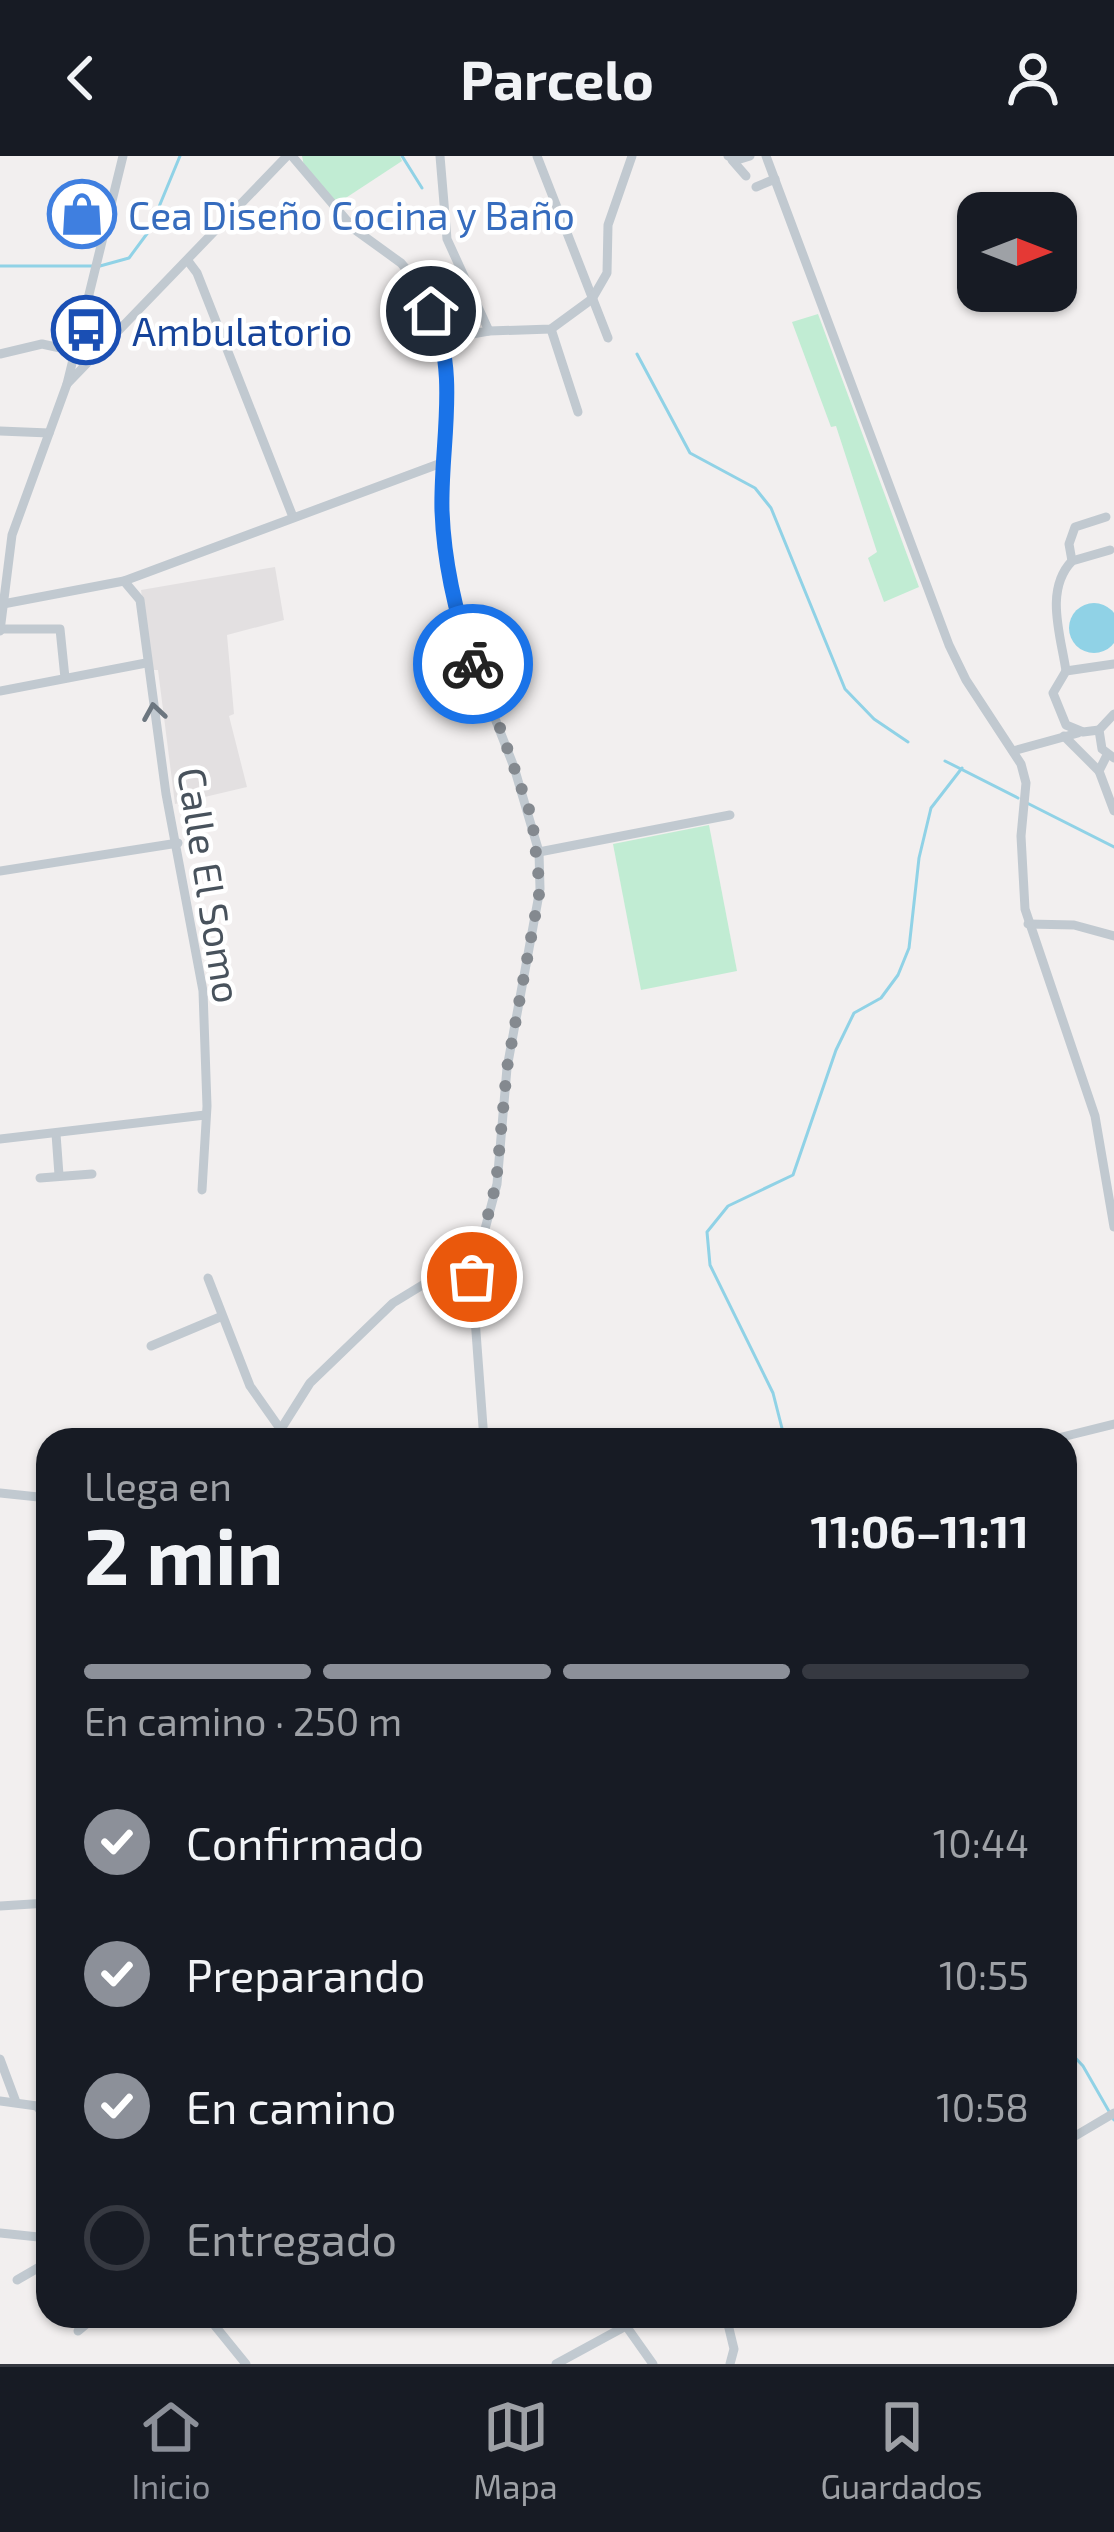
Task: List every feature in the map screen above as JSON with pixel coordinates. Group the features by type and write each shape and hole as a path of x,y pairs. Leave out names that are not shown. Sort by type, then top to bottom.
{"street":[{"path":"65,678 60,629 0,630 12,535 68,384 123,156"},
{"path":"68,384 290,156 354,229 401,263 418,283 444,339 442,506 453,596 478,678 526,801 539,852 540,889 507,1068 496,1184 472,1277 483,1428"},
{"path":"440,156 447,239 489,331"},
{"path":"537,156 608,338"},
{"path":"444,339 489,331 551,329 592,298 608,273 608,225 632,156"},
{"path":"766,156 949,645 1021,764 1025,789 1021,880 1028,924 1095,1116 1114,1227"},
{"path":"738,157 746,176"},
{"path":"756,187 775,179"},
{"path":"188,261 293,518"},
{"path":"551,329 578,412"},
{"path":"0,354 42,344 97,356"},
{"path":"0,431 49,433"},
{"path":"3,604 124,581 445,462"},
{"path":"1072,561 1071,532 1082,523 1106,517"},
{"path":"1066,670 1058,592 1063,572 1072,561 1110,550"},
{"name":"Calle El Somo","path":"124,581 140,600 146,663 202,991 202,1190"},
{"path":"0,691 146,663"},
{"path":"1083,731 1066,725 1055,704 1056,684 1066,670 1114,664"},
{"path":"1013,751 1100,730 1114,714"},
{"path":"1100,730 1110,756 1100,771"},
{"path":"1064,736 1100,771 1114,811"},
{"path":"539,852 730,814"},
{"path":"0,871 178,843"},
{"path":"1028,924 1075,925 1114,936"},
{"path":"0,1139 205,1115"},
{"path":"56,1134 59,1175"},
{"path":"40,1178 92,1174"},
{"path":"283,1428 324,1366 404,1294 434,1278 472,1277"},
{"path":"208,1278 250,1386 274,1428"},
{"path":"151,1346 220,1317"},
{"path":"1077,1433 1114,1424"},
{"path":"0,1493 36,1497"},
{"path":"0,1906 36,1904"},
{"path":"0,2059 16,2102"},
{"path":"0,2102 36,2104"},
{"path":"1077,2135 1114,2113"},
{"path":"0,2234 36,2237"},
{"path":"17,2280 36,2269"},
{"path":"78,2331 81,2328"},
{"path":"217,2328 246,2364"},
{"path":"556,2364 612,2328"},
{"path":"628,2328 653,2364"},
{"path":"729,2328 734,2349 730,2364"}],"shaded area":[{"path":"275,567 284,620 227,635 234,714 229,716 247,787 175,804 158,670 152,670 141,590"}],"green space":[{"path":"302,156 400,156 402,161 335,205 304,166"},
{"path":"818,314 919,587 884,602 868,558 877,552 836,426 831,427 792,322"},
{"path":"709,825 737,971 641,990 613,844"}],"water":[{"path":"1094,603 1111,611 1115,640 1111,645 1094,653 1077,645 1069,628 1077,611"}],"waterway":[{"path":"0,266 100,266 129,258 149,231 180,156"},
{"path":"402,156 422,188"},
{"path":"637,354 690,453 755,488 771,508 845,689 874,719 908,742"},
{"path":"945,761 1018,798"},
{"path":"782,1428 773,1393 710,1265 707,1232 728,1206 793,1175 836,1050 854,1013 881,998 898,975 909,948 919,858 931,808 962,768"},
{"path":"1027,803 1114,847"},
{"path":"1077,2060 1114,2120"}],"way so far":[{"path":"472,1277 496,1184 507,1068 540,889 532,818 473,664"}],"place":[{"name":"Cea Diseño Cocina y Baño","path":"82,214"},
{"name":"Ambulatorio","path":"86,330"}],"route":[{"path":"431,311 444,339 446,556 473,664"}]}
